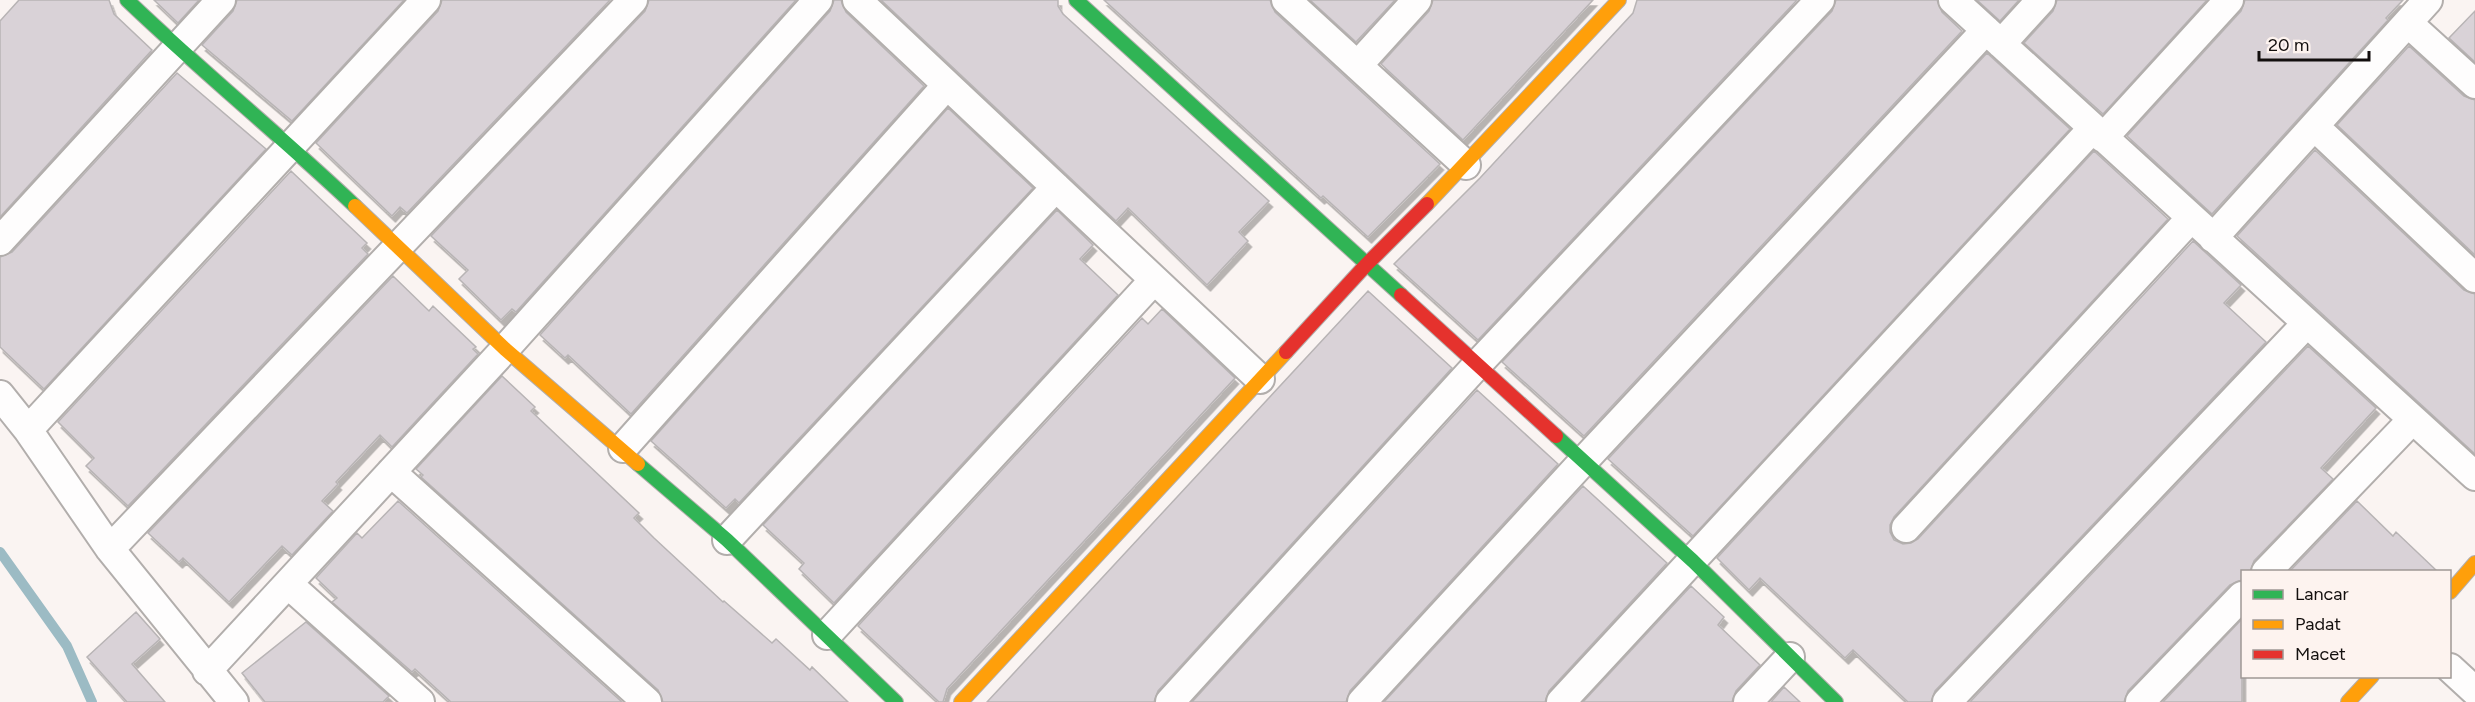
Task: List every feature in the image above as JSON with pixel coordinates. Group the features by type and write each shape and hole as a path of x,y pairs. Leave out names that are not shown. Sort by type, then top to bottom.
{"street":[{"path":"127,0 177,48 291,146 505,349 728,540 896,702"},
{"path":"0,241 221,0"},
{"path":"28,430 426,0"},
{"path":"110,549 633,0"},
{"path":"207,671 505,349 818,0"},
{"path":"857,0 1260,379"},
{"path":"1076,0 1693,561 1836,702"},
{"path":"1286,0 1466,165"},
{"path":"1358,65 1418,0"},
{"path":"961,702 1260,379 1366,266 1466,165 1619,0"},
{"path":"1170,702 1477,365 1820,0"},
{"path":"1953,0 2475,476"},
{"path":"1362,702 1583,461 1993,37 2041,0"},
{"path":"1561,702 2098,133 2229,0"},
{"path":"2213,238 2428,0"},
{"path":"2408,23 2475,84"},
{"path":"623,448 947,85"},
{"path":"2314,126 2475,278"},
{"path":"728,540 1056,187"},
{"path":"1906,528 2191,218"},
{"path":"827,635 1154,280"},
{"path":"1947,702 2307,323"},
{"path":"0,395 28,430 110,549 234,702"},
{"path":"2268,570 2412,420"},
{"path":"391,472 647,702"},
{"path":"2451,591 2475,563"},
{"path":"288,584 420,702"},
{"path":"2140,702 2241,597"},
{"path":"1748,702 1790,657"},
{"path":"2451,669 2475,691"},
{"path":"2348,702 2370,678"}],"building":[{"path":"19,0 109,0 114,14 152,50 0,217 0,21"},
{"path":"154,0 199,0 178,23"},
{"path":"237,0 404,0 292,121 202,45 233,11"},
{"path":"442,0 610,0 407,213 400,207 392,216 316,143 438,11"},
{"path":"649,0 796,0 516,312 512,309 501,320 459,279 468,270 431,236 645,11"},
{"path":"834,0 841,0 846,12 924,86 631,414 568,355 565,358 540,335 830,11"},
{"path":"881,0 1058,0 1058,6 1063,14 1269,201 1239,232 1248,241 1207,285 1128,208 1116,221"},
{"path":"1104,0 1270,0 1275,12 1440,164 1368,237 1323,196 1321,198"},
{"path":"1310,0 1395,0 1356,42"},
{"path":"1433,0 1593,0 1463,140 1381,64 1429,11"},
{"path":"1637,0 1797,0 1478,340 1394,264 1480,178 1633,13"},
{"path":"1836,0 1937,0 1942,12 1962,31 1584,436 1502,362 1832,11"},
{"path":"1977,0 2019,0 2000,21"},
{"path":"2057,0 2207,0 2103,114 2024,43 2053,11"},
{"path":"2245,0 2403,0 2386,18 2388,20 2212,214 2127,136 2241,11"},
{"path":"2475,11 2475,62 2449,38"},
{"path":"2409,46 2464,96 2475,100 2475,255 2337,125"},
{"path":"1987,53 2070,129 1693,536 1608,459"},
{"path":"177,73 266,149 44,389 0,347 0,257 12,252"},
{"path":"948,108 1033,188 739,503 735,499 726,508 651,441"},
{"path":"2315,150 2464,290 2475,294 2475,454 2237,236"},
{"path":"2094,151 2168,219 1894,517 1890,525 1890,532 1894,540 1903,544 1918,539 2193,241 2241,285 2224,303 2266,342 1935,691 1931,702 1908,702 1853,650 1845,658 1760,578 1749,590 1717,558"},
{"path":"291,171 367,243 362,248 368,254 128,506 86,466 94,458 58,422"},
{"path":"1057,210 1093,245 1080,259 1118,295 834,603 799,569 804,563 763,525"},
{"path":"393,276 429,311 433,306 476,347 473,349 478,354 392,447 380,435 336,482 338,484 322,501 333,511 292,555 282,546 229,602 183,558 179,562 148,533"},
{"path":"1368,291 1452,368 1158,691 1154,702 987,702"},
{"path":"1162,309 1235,378 947,689 943,702 939,702 858,626 1142,318 1148,324"},
{"path":"2308,346 2376,408 2321,468 2333,479 2254,561 2251,570 2241,570 2241,580 2230,585 2128,691 2124,702 1970,702"},
{"path":"502,376 535,407 531,411 639,513 634,518 654,538 723,602 772,643 776,639 810,670 812,667 848,702 663,702 658,690 421,477 423,475 416,469"},
{"path":"1477,390 1558,464 1350,691 1346,702 1192,702"},
{"path":"1583,486 1667,563 1549,691 1545,702 1384,702"},
{"path":"398,501 622,702 451,702 415,669 412,672 332,602 337,598 316,578 357,533 362,538"},
{"path":"2357,501 2393,536 2396,532 2436,570 2291,570"},
{"path":"1691,586 1724,617 1718,625 1760,665 1736,691 1732,702 1583,702"},
{"path":"136,612 160,639 132,664 165,702 127,702 87,657"},
{"path":"2241,620 2242,702 2163,702"},
{"path":"306,622 389,696 383,702 265,702 242,673"},
{"path":"1784,687 1800,702 1771,702"}],"waterway":[{"path":"0,552 67,646 92,702"}],"traffic: fast":[{"path":"127,0 355,206"},
{"path":"1076,0 1401,295"},
{"path":"1556,436 1693,561 1836,702"},
{"path":"638,464 727,540 896,702"}],"traffic: slow":[{"path":"1427,204 1619,0"},
{"path":"355,206 505,349 638,464"},
{"path":"961,702 1286,352"},
{"path":"2451,591 2475,563"},
{"path":"2348,702 2370,678"}],"traffic: jam":[{"path":"1286,352 1366,265 1427,204"},
{"path":"1401,295 1556,436"}]}
